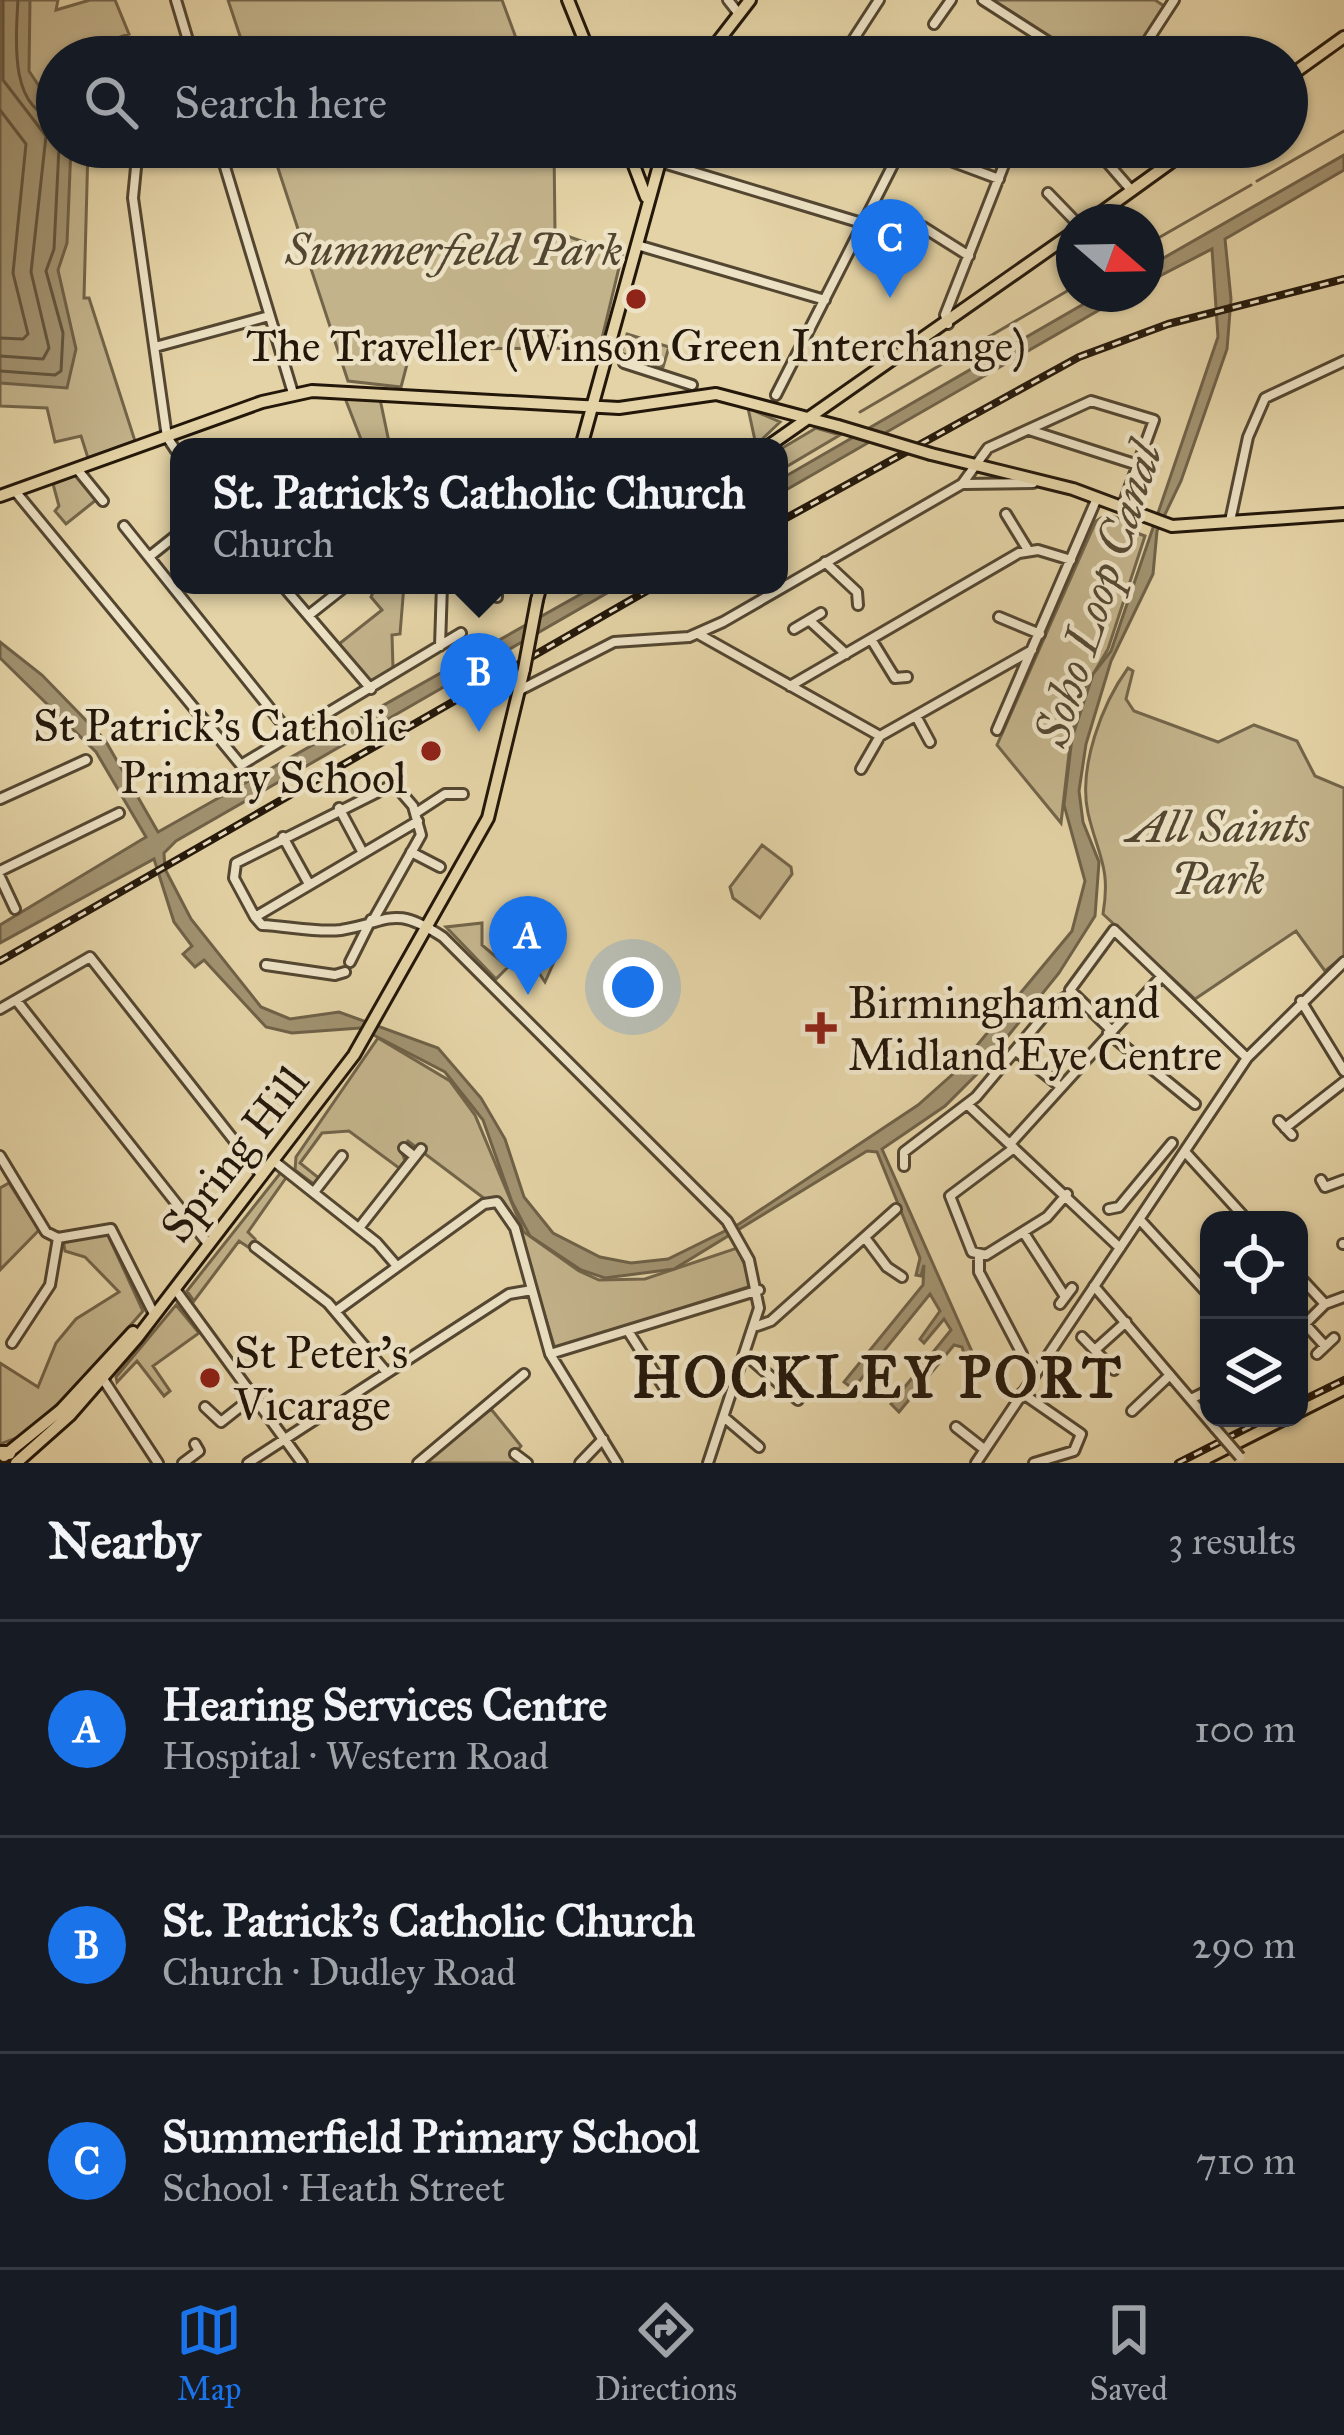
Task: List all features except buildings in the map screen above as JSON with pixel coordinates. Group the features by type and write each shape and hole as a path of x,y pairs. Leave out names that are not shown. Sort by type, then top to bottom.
{"main road":[{"path":"568,0 583,36"},
{"path":"722,36 751,0"},
{"path":"1308,63 1344,37"},
{"path":"635,168 647,200"},
{"path":"584,438 657,168"},
{"path":"1114,204 1163,168"},
{"path":"782,437 1056,245"},
{"path":"0,496 293,393 375,392 595,406 716,394 973,466 1048,482 1171,526 1344,514"},
{"path":"780,410 787,422 782,437"},
{"name":"Spring Hill","path":"6,1457 103,1379 263,1178 367,1036 488,818 539,594"},
{"name":"Spring Hill","path":"6,1457 62,1410 154,1314"}],"street":[{"path":"176,0 185,36"},
{"path":"728,0 739,14"},
{"path":"856,36 879,0"},
{"path":"951,0 938,20 951,22"},
{"path":"982,0 1039,36"},
{"path":"1151,36 1174,0"},
{"path":"136,168 133,198 170,442"},
{"path":"228,168 293,393"},
{"path":"661,168 865,224"},
{"path":"790,395 777,392 892,168"},
{"path":"973,168 999,179"},
{"path":"948,324 945,315 1003,168"},
{"path":"1115,168 1132,191"},
{"path":"1055,192 1063,204"},
{"path":"931,229 968,256"},
{"path":"635,244 825,300"},
{"path":"155,347 269,316"},
{"path":"1230,521 1248,436 1265,398 1344,361"},
{"path":"624,363 692,385"},
{"path":"663,377 670,400"},
{"path":"962,484 988,448 1083,404 1100,403 1154,420 1122,508"},
{"path":"1028,430 1138,465"},
{"path":"76,468 103,500"},
{"path":"788,583 962,484 1048,482"},
{"path":"15,490 241,765 461,633"},
{"path":"997,730 1097,497"},
{"path":"1006,514 1028,550"},
{"path":"124,526 170,583"},
{"path":"149,557 170,540"},
{"path":"790,686 1028,550 1071,560"},
{"path":"825,562 857,592 858,605"},
{"path":"179,594 292,736"},
{"path":"290,594 370,689"},
{"path":"308,615 335,594"},
{"path":"440,646 442,594"},
{"path":"520,690 614,642 699,634 769,594"},
{"path":"794,628 821,613"},
{"path":"999,616 1040,634"},
{"path":"808,620 846,654"},
{"path":"699,634 880,736"},
{"path":"871,639 895,678 907,677"},
{"path":"861,770 880,736 1032,650"},
{"path":"916,716 930,742"},
{"path":"0,799 86,760"},
{"path":"266,965 335,976 348,967 373,918 422,835 417,816 394,784 236,863 234,878 262,925 341,930 373,918 399,917 429,928 727,1221 759,1290 757,1327 707,1463"},
{"path":"254,917 411,829 417,816 445,794 463,794"},
{"path":"339,808 363,853"},
{"path":"14,909 0,874 119,813"},
{"path":"283,837 309,884"},
{"path":"411,852 440,868"},
{"path":"1071,994 1072,983 1114,930 1247,1058"},
{"path":"0,1009 90,957 263,1178"},
{"path":"976,1463 1247,1058 1301,1001 1343,966"},
{"path":"979,1255 969,1248 950,1196 1012,1146 1162,976"},
{"path":"1071,994 1195,1105"},
{"path":"904,1166 900,1151 968,1105 1054,1004 1071,994"},
{"path":"16,1000 209,1245"},
{"path":"1301,1001 1344,1071"},
{"path":"1016,1052 1061,1087"},
{"path":"1286,1128 1344,1082"},
{"path":"968,1105 1120,1248"},
{"path":"1114,1211 1172,1143"},
{"path":"358,1228 417,1153 404,1148"},
{"path":"1187,1154 1239,1211"},
{"path":"0,1156 46,1232 58,1238 111,1229 154,1314"},
{"path":"314,1192 342,1156"},
{"path":"275,1162 396,1265"},
{"path":"1157,1162 1173,1174"},
{"path":"1321,1180 1325,1187 1344,1180"},
{"path":"979,1255 1024,1233 1067,1194"},
{"path":"336,1311 437,1236 489,1201 497,1202 515,1228 550,1354 617,1463"},
{"path":"757,1327 771,1321 896,1209"},
{"path":"1141,1221 1200,1284"},
{"path":"1024,1233 1065,1296"},
{"path":"12,1343 56,1271 58,1238"},
{"path":"866,1239 885,1269 902,1277"},
{"path":"255,1247 336,1311 387,1373"},
{"path":"979,1255 979,1272 1024,1353"},
{"path":"262,1268 268,1258"},
{"path":"1094,1286 1243,1460"},
{"path":"1308,1286 1325,1304"},
{"path":"175,1289 302,1463"},
{"path":"248,1463 509,1294 532,1290"},
{"path":"550,1354 759,1290"},
{"path":"1308,1321 1325,1304 1344,1297"},
{"path":"1096,1348 1126,1322"},
{"path":"628,1331 667,1393"},
{"path":"1308,1334 1321,1350 1334,1339"},
{"path":"1082,1337 1114,1370"},
{"path":"747,1356 798,1400"},
{"path":"418,1463 524,1374"},
{"path":"1132,1411 1170,1376"},
{"path":"103,1379 158,1463"},
{"path":"489,1384 498,1395"},
{"path":"1022,1393 1081,1434 1074,1450 1034,1463"},
{"path":"1191,1399 1200,1394"},
{"path":"206,1406 221,1422 254,1396"},
{"path":"725,1418 755,1446"},
{"path":"956,1427 984,1449"},
{"path":"580,1463 603,1439"},
{"path":"183,1463 199,1451 195,1444"}],"green space":[{"path":"0,0 58,0 56,10 90,0 115,0 129,34 36,36 36,168 87,168 84,298 89,298 135,441 88,458 81,436 55,442 47,408 0,406"},
{"path":"228,0 502,0 515,36 240,36"},
{"path":"992,0 1155,0 1164,6 1146,36 1048,36"},
{"name":"Summerfield Park","path":"278,168 554,168 555,232 622,255 598,355 587,348 411,349 401,387 348,381"},
{"path":"627,334 669,347 663,367 621,353"},
{"path":"345,398 380,399 388,438 361,438"},
{"path":"748,408 780,422 763,438 754,438"},
{"path":"816,428 840,435 788,466 788,445"},
{"path":"76,475 96,500 66,524 55,511 59,506 53,484"},
{"path":"1106,515 1136,523 1134,532 1145,536 1108,649 1082,693 1071,736 1061,823 997,745 1096,521"},
{"path":"403,594 400,634 392,635 393,668 370,682 339,644 382,610 371,597"},
{"name":"All Saints Park","path":"1128,668 1133,671 1126,699 1134,711 1218,742 1254,725 1297,741 1315,776 1344,788 1344,956 1325,971 1296,931 1195,999 1103,914 1104,873 1088,813 1086,776 1101,718"},
{"path":"762,845 791,867 792,874 760,918 733,898 730,887"},
{"path":"482,923 482,945 508,967 496,979 446,927"},
{"path":"533,945 558,953 545,982 529,958"},
{"path":"378,1038 450,1081 475,1115 524,1232 579,1271 599,1280 645,1279 737,1248 754,1285 555,1349 516,1220 503,1201 485,1199 408,1141 401,1149 405,1161 399,1168 349,1131 322,1133 300,1163 320,1179 315,1185 295,1170 296,1157"},
{"path":"282,1171 288,1175 248,1232 255,1239 248,1247 239,1241 194,1301 187,1291"},
{"path":"9,1183 39,1230 0,1270 0,1188"},
{"path":"106,1231 143,1311 73,1390 22,1436 0,1444 0,1363 38,1387 56,1343 76,1319 119,1292 85,1257 65,1251 63,1239"},
{"path":"176,1305 199,1333 153,1366 170,1391 164,1396 137,1361 117,1382 116,1377"},
{"path":"491,1409 521,1446 512,1457 518,1463 423,1463"}],"water":[{"path":"0,0 30,0 36,168 70,168 67,243 58,270 76,349 67,388 0,383"},
{"path":"1344,155 1344,170 1225,239 1231,299 1227,349 1181,481 1157,531 1153,574 1111,661 1086,744 1079,791 1083,822 1099,862 1095,916 1059,973 979,1072 945,1106 882,1149 973,1354 965,1357 962,1347 954,1345 899,1412 891,1404 951,1330 944,1319 924,1343 920,1339 940,1311 930,1294 853,1389 844,1382 923,1285 924,1265 921,1276 916,1275 920,1258 877,1152 867,1151 674,1269 605,1278 581,1270 530,1236 512,1202 483,1120 445,1072 360,1028 292,1033 266,1027 204,960 195,967 183,954 192,946 174,922 154,859 0,943 0,925 146,837 96,752 0,658 0,642 42,675 105,740 158,832 581,594 605,594 176,841 164,853 165,869 191,919 261,1007 290,1019 339,1012 438,1048 481,1098 505,1139 524,1197 553,1233 600,1257 631,1263 668,1259 739,1224 918,1105 954,1073 1072,931 1085,881 1064,805 1072,738 1093,674 1111,651 1218,337 1212,249 1164,274 1164,258"},
{"path":"1070,312 1096,312 788,489 788,475"}],"waterway":[{"path":"1308,152 1344,131"},
{"path":"1257,181 1280,168"},
{"path":"1164,235 1251,185"},
{"path":"860,412 1056,298"}],"tram line":[{"path":"1211,1463 1344,1396"}],"railway":[{"path":"788,517 1079,357 1168,324 1344,279"},
{"path":"0,961 641,594"},
{"path":"1308,1398 1344,1380"},
{"path":"1178,1463 1249,1427"}],"place":[{"name":"Summerfield Primary School","path":"890,298"},
{"name":"The Traveller (Winson Green Interchange)","path":"636,299"},
{"name":"St. Patrick's Catholic Church","path":"479,732"},
{"name":"St Patrick's Catholic Primary School","path":"431,751"},
{"name":"Hearing Services Centre","path":"528,995"},
{"name":"Birmingham and Midland Eye Centre","path":"821,1028"},
{"name":"St Peter's Vicarage","path":"210,1378"}],"district":[{"name":"HOCKLEY PORT","path":"878,1378"}],"water label":[{"name":"Soho Loop Canal","path":"1098,594"}]}
